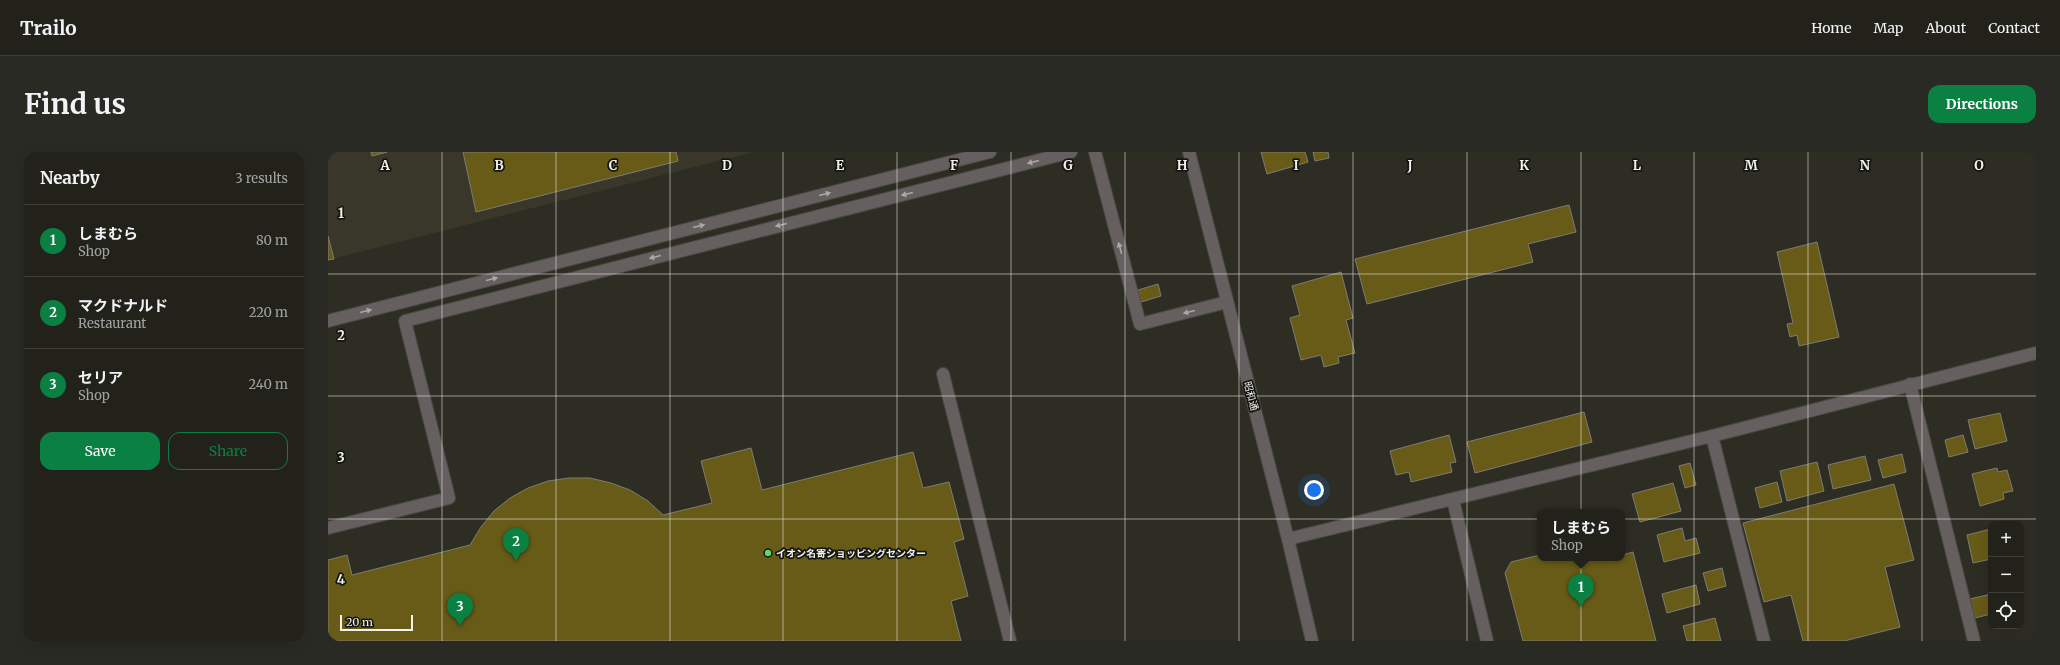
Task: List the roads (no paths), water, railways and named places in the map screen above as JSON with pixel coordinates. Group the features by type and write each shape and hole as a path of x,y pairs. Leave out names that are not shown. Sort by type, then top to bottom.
{"street":[{"path":"328,321 990,152"},
{"path":"328,528 449,498 405,321 1071,152"},
{"path":"1094,152 1140,324 1227,302"},
{"name":"昭和通","path":"1189,152 1288,539 1312,641"},
{"path":"1288,539 1712,436 1910,384 2036,353"},
{"path":"943,374 1010,641"},
{"path":"1910,384 1974,641"},
{"path":"1712,436 1764,641"},
{"path":"1453,500 1487,641"}],"place":[{"name":"イオン名寄ショッピングセンター","path":"768,553"},
{"name":"マクドナルド","path":"516,561"},
{"name":"しまむら","path":"1581,607"},
{"name":"セリア","path":"460,626"}]}
